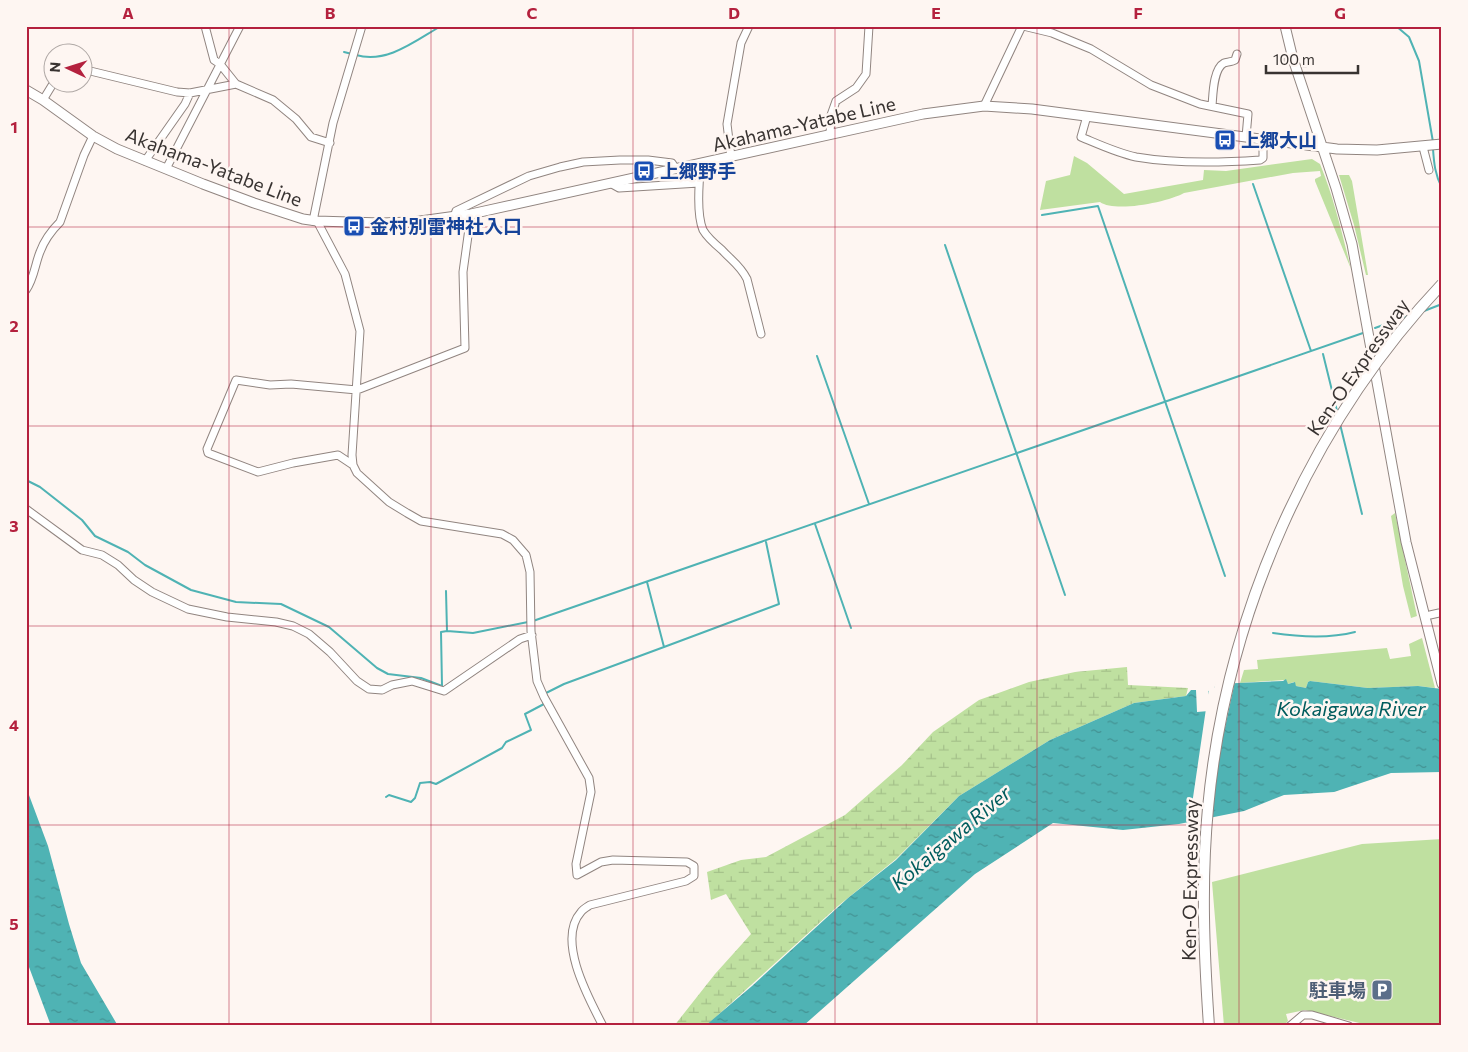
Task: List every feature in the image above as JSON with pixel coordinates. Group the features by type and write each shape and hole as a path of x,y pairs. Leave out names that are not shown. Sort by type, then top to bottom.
{"highway":[{"name":"Ken-O Expressway","path":"1209,1026 1204,951 1208,808 1223,711 1232,670 1246,624 1279,534 1319,454 1370,374 1403,329 1442,284"}],"main road":[{"path":"1285,26 1293,59 1342,206 1352,244 1406,542 1442,684"},
{"name":"Akahama-Yatabe Line","path":"26,90 93,136 145,160 254,203 315,221 397,222 472,214 923,114 984,106 1032,109 1322,147 1368,150 1442,144"}],"street":[{"path":"205,26 214,60 220,64 236,84 273,100 296,119 311,137 330,143"},
{"path":"166,169 240,26"},
{"path":"362,26 337,108 315,221 345,274 360,331 352,455 353,465 357,473 389,502 421,520 502,534 513,540 526,555 530,572 532,636 537,681 577,755 591,786 576,864 577,875 601,862 613,860 687,862 691,863 695,870 694,876 686,881 600,901 580,912 575,921 572,945 578,974 603,1026"},
{"path":"731,157 727,124 741,43 749,26"},
{"path":"830,134 831,114 836,101 856,88 866,74 869,26"},
{"path":"984,106 1022,26 1052,34 1091,49 1151,85 1200,104 1248,114 1246,137"},
{"path":"1212,106 1216,74 1224,63 1236,60 1237,54"},
{"path":"92,71 177,92 206,91 236,84"},
{"path":"43,100 48,92"},
{"path":"145,160 185,104 190,93"},
{"path":"1087,116 1081,137 1135,157 1183,162 1219,163 1260,160 1263,158 1263,140"},
{"path":"26,290 30,284 40,250 53,229 60,222 84,155 93,136"},
{"path":"1423,146 1429,170"},
{"path":"454,217 456,211 529,176 583,162 648,160 672,163 676,169"},
{"path":"701,163 699,183 700,218 704,230 744,272 761,334"},
{"path":"610,184 619,188 699,183"},
{"path":"353,465 338,455 293,463 258,472 208,453 208,449 236,380 270,385 291,384 357,390 464,348 463,272 472,214"},
{"path":"26,510 82,550 102,555 152,592 188,609 227,617 276,622 293,626 309,634 330,652 357,681 369,689 382,690 412,681 444,692 520,639 532,636"},
{"path":"1430,615 1439,613"},
{"path":"1290,1026 1303,1015 1312,1015 1349,1026"}],"green space":[{"path":"1074,156 1087,163 1124,194 1203,180 1204,170 1226,171 1312,159 1320,164 1325,177 1351,269 1315,181 1315,179 1321,176 1320,171 1293,173 1184,193 1166,200 1142,205 1117,206 1100,202 1040,210 1046,181 1070,175"},
{"path":"1339,175 1349,175 1352,181 1368,275 1366,275"},
{"path":"1395,513 1417,616 1411,618 1403,586 1391,516"},
{"path":"1422,638 1435,688 1418,686 1368,688 1310,681 1306,688 1296,686 1294,682 1288,684 1284,680 1240,683 1244,670 1258,669 1257,660 1387,648 1390,659 1411,656 1409,644"},
{"path":"1127,667 1128,685 1188,688 1186,696 1134,703 1050,740 959,796 896,859 838,906 708,1024 705,1026 674,1026 715,974 751,934 726,894 711,900 707,872 741,860 766,857 845,815 902,765 933,732 979,700 1029,682 1075,672"},
{"path":"1442,839 1442,1022 1436,1026 1372,1026 1305,1010 1286,1014 1288,1021 1283,1026 1224,1026 1212,882 1362,844"}],"water":[{"name":"Kokaigawa River","path":"1286,679 1288,684 1295,682 1296,686 1306,688 1310,681 1368,688 1418,686 1442,689 1442,772 1391,773 1334,792 1284,795 1244,811 1179,824 1123,830 1053,823 975,874 803,1026 705,1026 752,986 848,898 896,860 959,796 1050,740 1134,703 1186,696 1191,690 1196,690 1197,712 1209,711 1208,691 1213,690 1216,684 1283,681"},
{"path":"26,787 48,846 81,963 118,1026 51,1026 26,959"}],"pier":[{"path":"1216,681 1235,681 1221,746 1211,820 1189,825 1209,688 1214,688"}],"waterway":[{"path":"356,55 367,57 390,54 441,26"},
{"path":"1396,26 1409,37 1419,61 1433,142"},
{"path":"344,52 352,54"},
{"path":"1433,149 1436,174 1442,188"},
{"path":"1253,184 1311,351"},
{"path":"1042,215 1098,206 1225,576"},
{"path":"945,245 1065,595"},
{"path":"1424,311 1442,304"},
{"path":"1375,328 1408,316"},
{"path":"533,621 1363,333"},
{"path":"1323,354 1338,415"},
{"path":"817,356 869,504"},
{"path":"1340,424 1362,514"},
{"path":"26,480 40,487 82,520 95,536 128,552 145,565 191,590 236,602 281,604 329,627 377,668 388,674 421,678 442,686 441,632 447,631"},
{"path":"815,524 851,628"},
{"path":"664,647 779,604 766,542"},
{"path":"544,694 564,684 664,647 647,582"},
{"path":"446,591 447,631 473,633 528,622"},
{"path":"1273,633 1314,637 1335,636 1355,632"},
{"path":"386,797 389,795 411,802 415,798 420,783 430,782 436,784 502,748 506,742 531,730 525,714 544,704 543,702"}],"tunnel":[{"path":"1281,61 1307,64"}],"place":[{"name":"上郷大山","path":"1225,140"},
{"name":"上郷野手","path":"644,171"},
{"name":"金村別雷神社入口","path":"354,226"},
{"name":"駐車場","path":"1382,990"}]}
